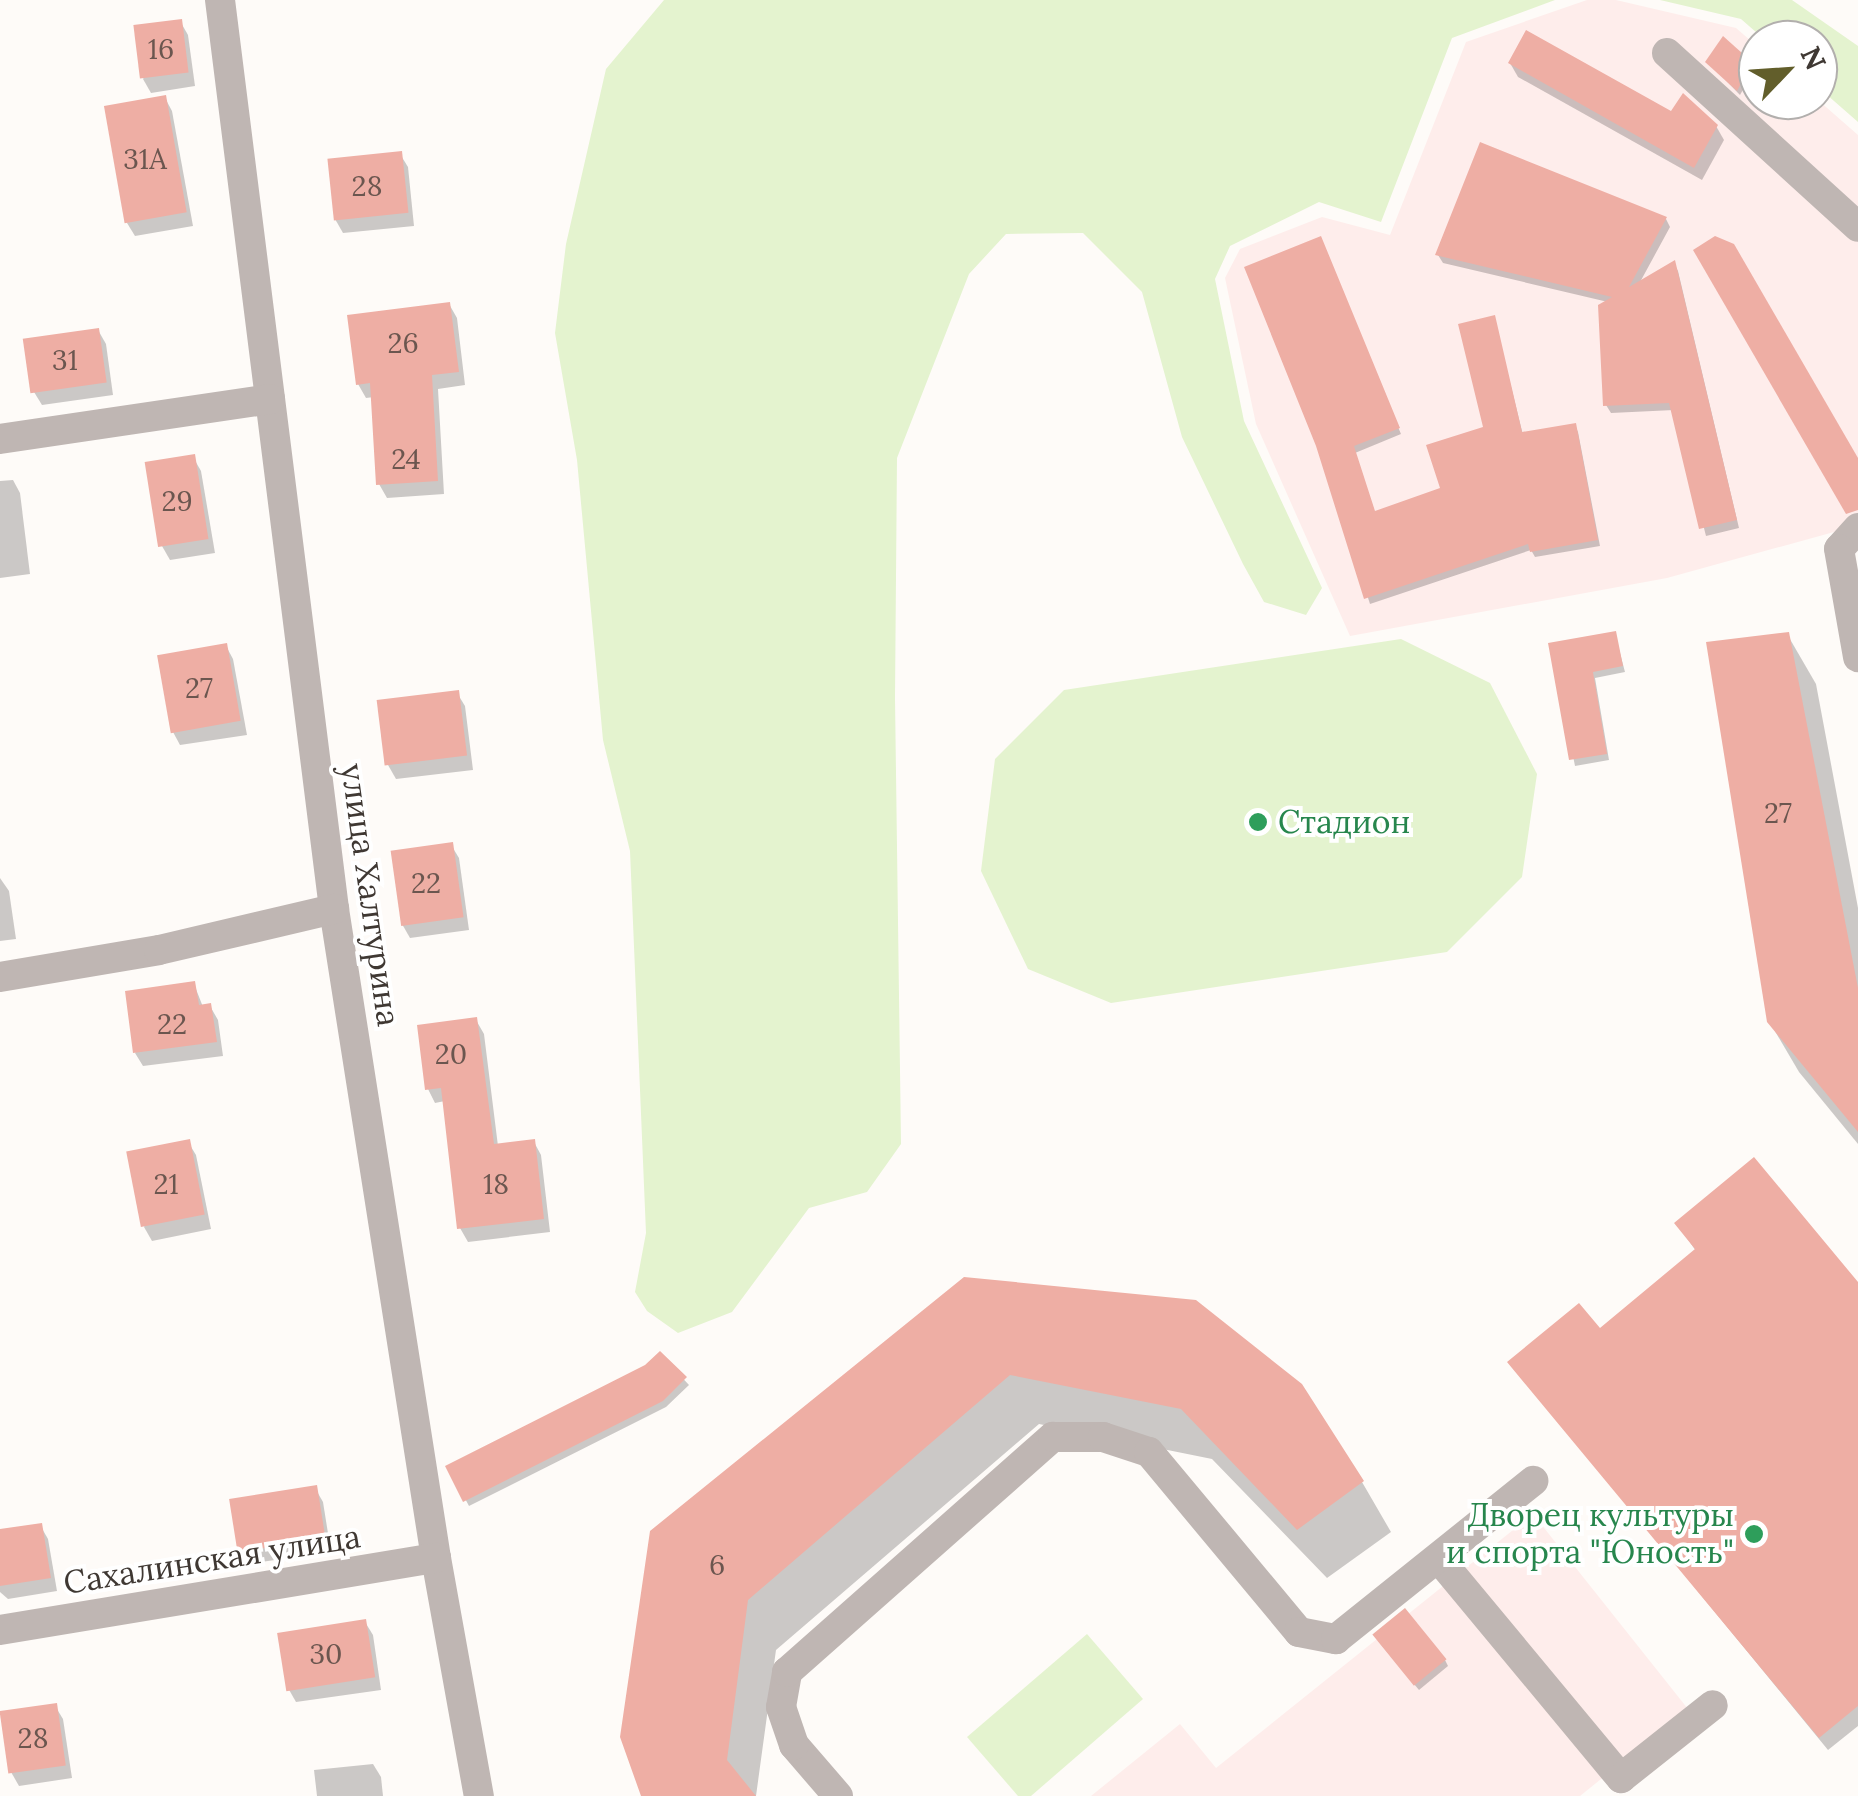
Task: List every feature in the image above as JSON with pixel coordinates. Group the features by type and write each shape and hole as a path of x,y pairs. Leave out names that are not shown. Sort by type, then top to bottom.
{"street":[{"name":"улица Халтурина","path":"220,0 334,908 436,1558 479,1796"},
{"path":"1666,54 1858,227"},
{"path":"0,439 270,399"},
{"path":"1858,528 1839,549 1858,657"},
{"path":"0,976 159,950 334,908"},
{"path":"838,1796 794,1746 780,1708 788,1672 1054,1436 1103,1437 1149,1452 1299,1632 1336,1639 1533,1482"},
{"name":"Сахалинская улица","path":"0,1630 436,1558"},
{"path":"1439,1558 1610,1787 1714,1705"}],"shaded area":[{"path":"1587,0 1616,0 1736,28 1738,120 1838,118 1858,135 1858,520 1834,532 1667,578 1350,636 1256,424 1225,278 1240,249 1322,217 1390,235 1466,42"},
{"path":"1533,1514 1688,1709 1580,1796 1091,1796 1180,1724 1216,1768"}],"green space":[{"path":"664,0 1555,0 1452,38 1381,222 1319,202 1230,246 1215,279 1244,421 1322,588 1306,615 1264,602 1243,564 1182,437 1142,292 1083,233 1006,234 969,274 897,458 895,698 901,1144 867,1192 809,1208 732,1312 678,1333 647,1311 635,1292 646,1233 630,851 603,740 577,460 555,333 566,244 606,69"},
{"path":"1660,0 1792,0 1821,20 1741,19"},
{"path":"1838,32 1858,46 1858,122 1838,104"},
{"name":"Стадион","path":"1401,639 1490,683 1537,774 1522,877 1447,952 1111,1003 1028,969 981,871 995,759 1064,690"},
{"path":"1087,1634 1143,1699 1031,1796 1018,1796 967,1737"}],"building":[{"path":"182,19 189,73 140,79 133,25"},
{"path":"1526,30 1671,111 1683,93 1718,125 1694,168 1508,63"},
{"path":"1723,36 1738,49 1737,91 1705,62"},
{"path":"166,95 187,212 125,223 104,106"},
{"path":"1480,142 1667,217 1629,287 1675,260 1737,520 1699,529 1669,403 1603,406 1598,305 1612,297 1435,255"},
{"path":"402,151 408,213 334,220 327,159"},
{"path":"1321,236 1400,428 1354,446 1375,511 1440,488 1426,445 1483,427 1458,324 1495,315 1522,432 1576,423 1598,540 1530,552 1528,544 1364,599 1316,446 1244,267"},
{"path":"1715,236 1734,244 1858,458 1858,510 1846,514 1693,250"},
{"path":"450,302 459,372 432,375 438,481 376,485 370,383 356,385 347,315"},
{"path":"99,328 107,382 30,393 23,339"},
{"path":"195,454 208,539 158,547 145,462"},
{"path":"1616,631 1623,666 1593,672 1607,754 1569,760 1548,643"},
{"path":"1789,632 1858,988 1858,1132 1767,1022 1706,642"},
{"path":"227,643 241,721 171,733 157,655"},
{"path":"459,690 467,756 385,766 377,700"},
{"path":"453,842 464,917 401,926 391,851"},
{"path":"195,981 199,1005 211,1003 217,1042 133,1053 125,991"},
{"path":"477,1017 494,1144 535,1139 544,1219 457,1229 441,1088 425,1090 417,1025"},
{"path":"190,1139 205,1215 141,1227 126,1151"},
{"name":"Дворец культуры и спорта \"Юность\"","path":"1754,1157 1858,1282 1858,1706 1819,1738 1507,1362 1579,1303 1600,1328 1695,1249 1674,1223"},
{"path":"964,1277 1196,1300 1302,1384 1364,1481 1297,1530 1181,1409 1010,1375 748,1600 727,1760 756,1796 641,1796 620,1737 650,1531"},
{"path":"660,1351 687,1377 663,1401 463,1502 445,1466 645,1365"},
{"path":"317,1485 325,1538 238,1552 229,1499"},
{"path":"42,1523 51,1578 0,1586 0,1529"},
{"path":"1405,1608 1447,1659 1414,1686 1372,1634"},
{"path":"366,1619 375,1677 286,1691 277,1633"},
{"path":"57,1703 66,1765 8,1773 0,1711"}],"place":[{"name":"Стадион","path":"1258,822"},
{"name":"Дворец культуры и спорта \"Юность\"","path":"1754,1534"}]}
